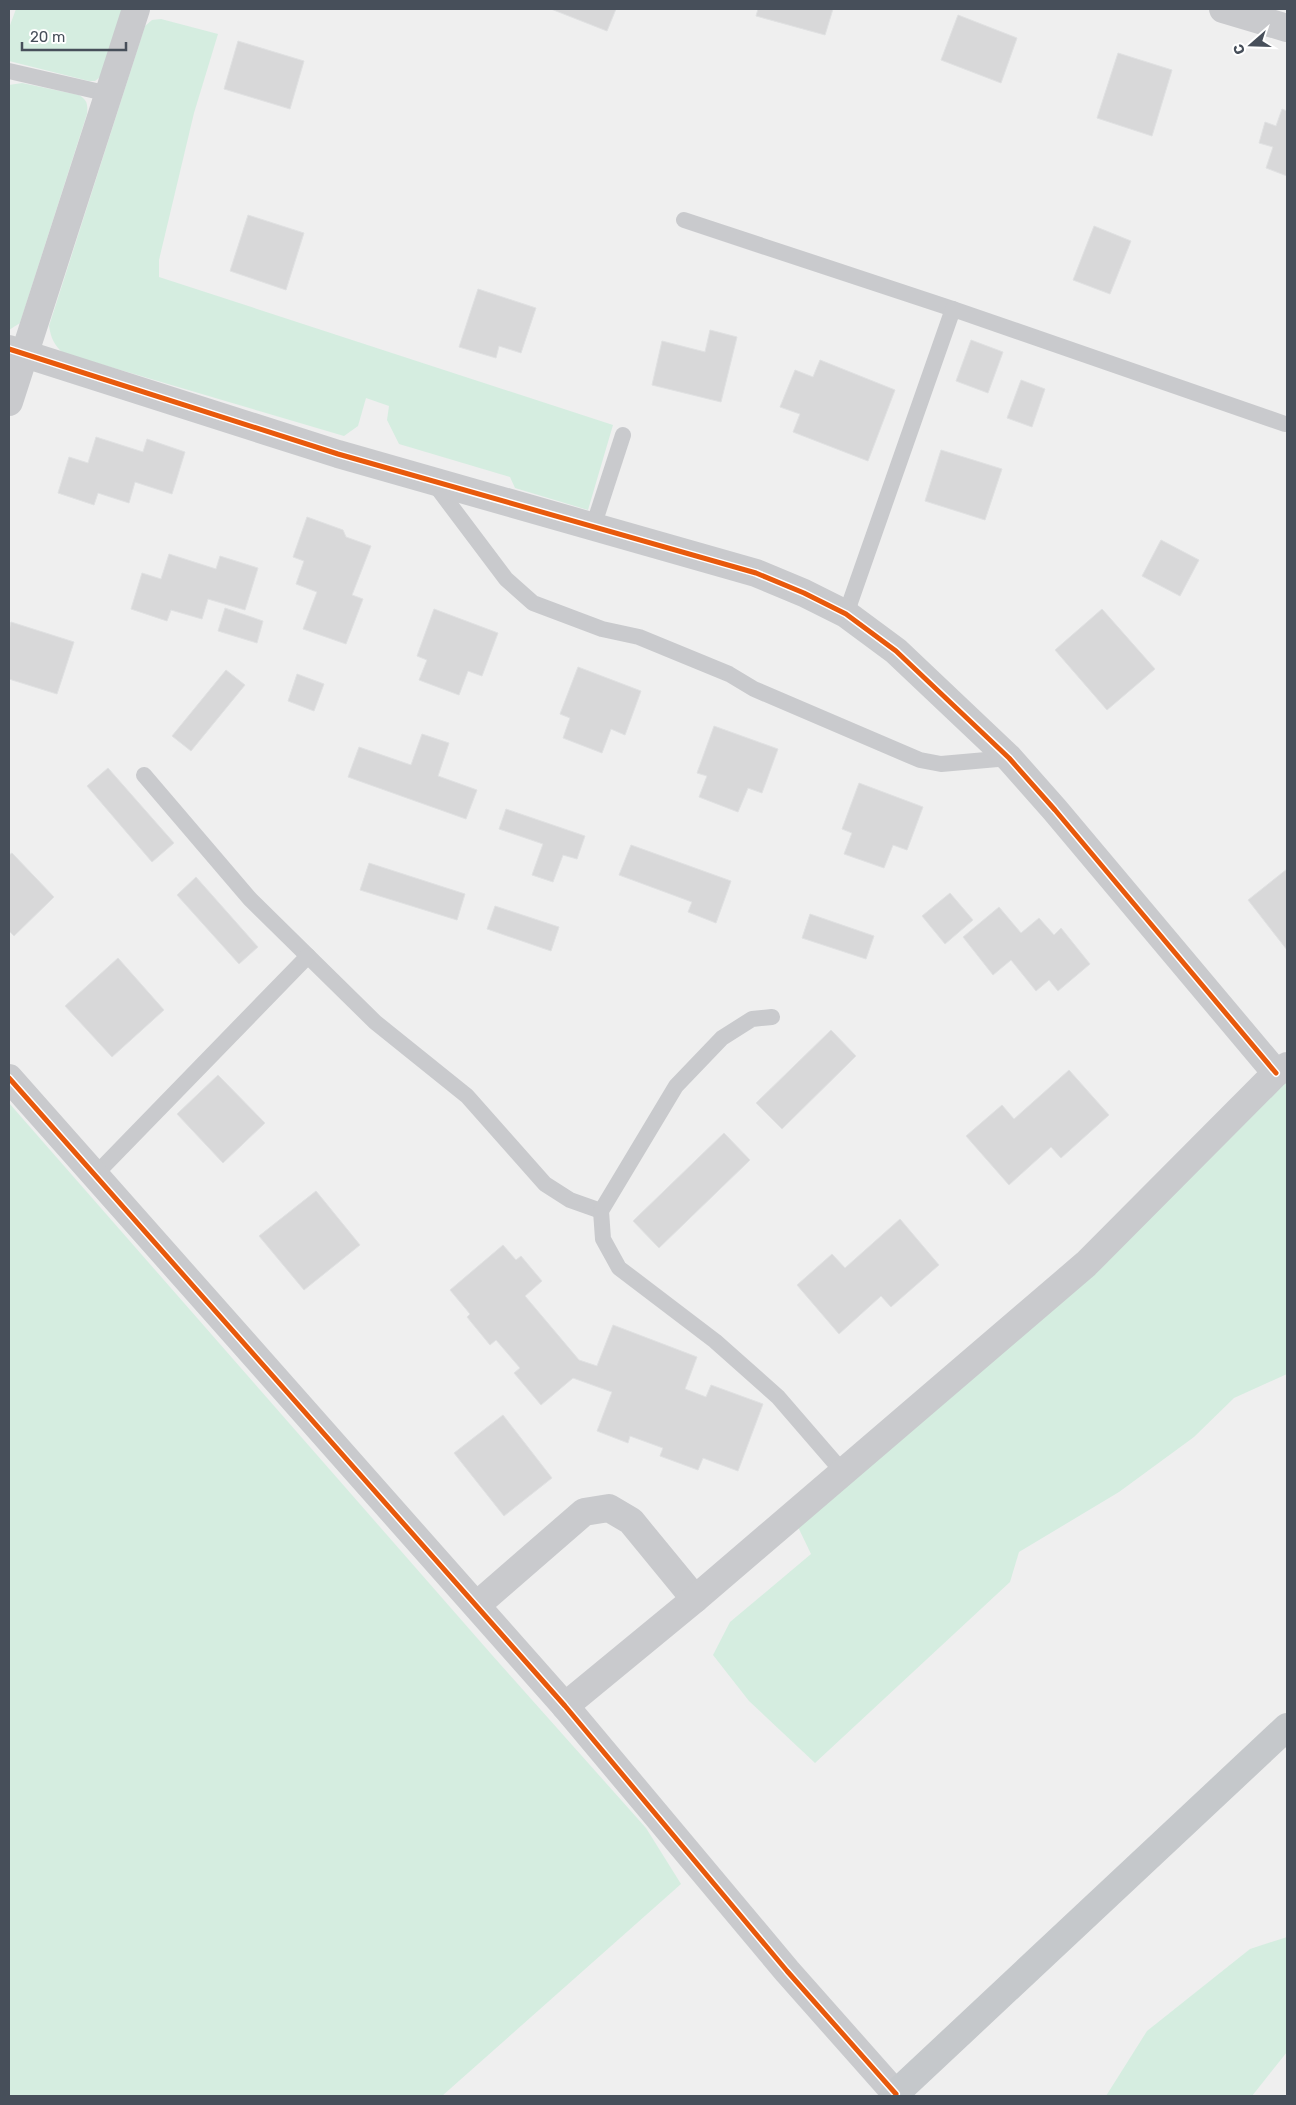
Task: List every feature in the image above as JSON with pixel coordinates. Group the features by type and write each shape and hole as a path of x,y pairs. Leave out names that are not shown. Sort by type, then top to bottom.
{"main road":[{"path":"895,2095 1287,1727"}],"street":[{"path":"9,402 17,351 109,94 136,9"},
{"path":"1223,9 1287,28"},
{"path":"17,351 338,454 756,573 804,593 846,614 896,651 1009,758 1281,1070 1086,1264 842,1471 695,1599 566,1706"},
{"path":"9,1078 566,1706 787,1971 895,2095"},
{"path":"476,1605 584,1512 609,1508 631,1521 695,1599"}],"lane":[{"path":"9,71 109,94"},
{"path":"684,220 952,309 1285,424"},
{"path":"846,614 952,309"},
{"path":"593,527 623,436"},
{"path":"431,480 506,579 533,603 602,629 639,637 720,670 754,689 920,760 941,764 1009,758"},
{"path":"144,775 250,899 375,1022 467,1096 545,1184 570,1200 601,1211"},
{"path":"95,1175 308,956"},
{"path":"772,1017 752,1019 722,1038 676,1086 601,1211 603,1239 619,1268 715,1341 778,1397 842,1471"}],"green space":[{"path":"16,9 126,9 100,77 95,81 89,81 9,61 9,28"},
{"path":"161,19 218,34 194,113 159,260 159,277 613,425 588,510 515,488 510,477 399,444 387,420 389,406 366,398 358,426 344,436 63,353 57,347 49,326 145,26 152,20"},
{"path":"22,83 79,95 87,105 87,114 20,323 9,330 9,85"},
{"path":"1287,1078 1287,1374 1234,1398 1194,1437 1119,1492 1019,1552 1010,1582 815,1763 749,1701 713,1655 730,1622 811,1554 798,1527"},
{"path":"9,1103 492,1655 646,1828 681,1884 442,2096 9,2096"},
{"path":"1287,1937 1287,2052 1252,2096 1106,2096 1147,2031 1250,1949"}],"building":[{"path":"551,9 616,9 607,31"},
{"path":"758,9 833,9 825,35 756,16"},
{"path":"958,15 1017,38 1001,83 941,60"},
{"path":"238,41 304,61 290,109 224,89"},
{"path":"1118,53 1172,70 1152,136 1097,118"},
{"path":"1282,109 1287,111 1287,176 1266,168 1273,147 1259,143 1265,122 1276,126"},
{"path":"248,215 304,233 286,290 230,271"},
{"path":"1094,226 1131,241 1110,294 1073,280"},
{"path":"478,289 536,308 521,353 499,346 496,358 459,347"},
{"path":"710,330 737,337 721,402 652,385 662,341 705,352"},
{"path":"971,340 1003,352 988,393 956,381"},
{"path":"820,360 895,390 868,461 793,432 800,414 780,407 795,370 813,377"},
{"path":"1021,380 1045,389 1032,427 1007,418"},
{"path":"96,437 143,452 147,439 185,452 172,494 135,482 129,503 98,493 94,505 58,493 69,457 88,463"},
{"path":"941,450 1002,469 985,520 925,501"},
{"path":"307,517 343,530 346,537 371,546 352,595 363,599 346,644 303,629 317,592 296,584 304,561 293,557"},
{"path":"1161,540 1199,560 1180,596 1142,576"},
{"path":"169,554 216,569 220,556 258,568 245,610 208,599 202,619 171,610 167,621 131,609 142,573 161,579"},
{"path":"225,608 263,621 257,643 218,631"},
{"path":"434,609 498,633 482,676 468,671 459,695 419,680 427,660 417,656"},
{"path":"1102,609 1155,669 1107,710 1055,650"},
{"path":"11,622 74,642 57,694 9,679 9,631"},
{"path":"578,667 641,691 625,735 611,729 602,753 563,738 570,718 560,714"},
{"path":"226,670 245,685 191,751 172,736"},
{"path":"297,674 324,684 314,711 288,701"},
{"path":"714,726 778,749 762,793 748,788 738,812 699,797 707,776 697,773"},
{"path":"422,734 449,743 438,776 477,790 466,819 348,777 359,747 411,765"},
{"path":"108,768 174,843 152,862 87,786"},
{"path":"859,783 923,807 907,850 893,845 884,868 844,854 852,833 842,829"},
{"path":"506,809 585,836 577,859 563,855 553,882 532,875 543,844 499,829"},
{"path":"631,845 731,881 716,923 688,912 692,902 619,875"},
{"path":"12,853 54,897 14,936 9,931 9,855"},
{"path":"369,863 465,894 457,920 360,890"},
{"path":"1287,869 1287,950 1248,900"},
{"path":"196,877 258,947 239,964 177,895"},
{"path":"950,893 973,920 945,944 922,916"},
{"path":"495,906 559,927 551,951 487,929"},
{"path":"999,907 1021,933 1039,918 1054,935 1061,928 1090,964 1058,991 1049,980 1036,991 1011,960 993,975 963,937"},
{"path":"810,914 874,936 866,959 802,938"},
{"path":"118,958 164,1010 112,1057 65,1006"},
{"path":"831,1030 856,1056 782,1129 756,1103"},
{"path":"1069,1070 1109,1115 1061,1158 1051,1147 1009,1185 966,1136 1002,1105 1014,1119"},
{"path":"218,1075 265,1123 223,1163 177,1114"},
{"path":"724,1133 750,1160 659,1248 633,1221"},
{"path":"316,1191 360,1245 304,1290 259,1236"},
{"path":"900,1219 939,1265 891,1307 881,1296 839,1334 797,1285 832,1254 845,1268"},
{"path":"503,1245 516,1260 521,1256 542,1281 525,1296 579,1360 597,1366 613,1325 697,1357 685,1389 706,1397 711,1385 763,1404 738,1471 703,1458 698,1470 660,1456 663,1448 630,1436 628,1443 597,1431 612,1392 573,1378 541,1405 514,1373 520,1368 496,1340 490,1345 467,1317 470,1314 450,1290"},
{"path":"503,1415 552,1478 504,1516 454,1453"}],"cycle path":[{"path":"9,349 338,454 756,573 804,593 846,614 896,651 1009,758 1276,1073"},
{"path":"9,1078 565,1706 787,1971 896,2094"}]}
